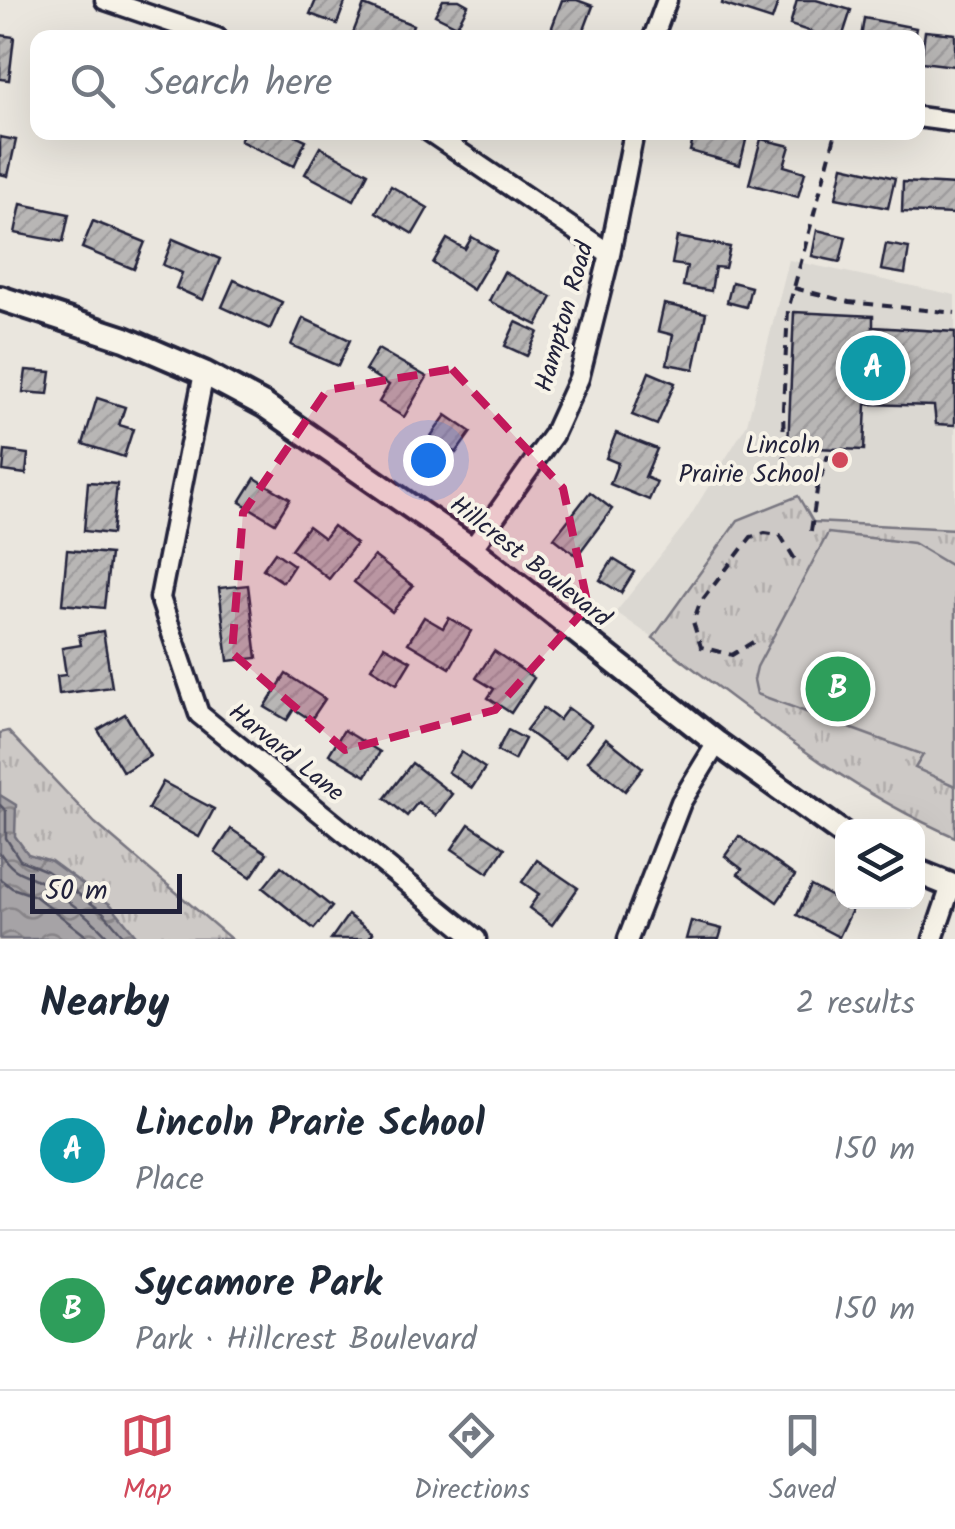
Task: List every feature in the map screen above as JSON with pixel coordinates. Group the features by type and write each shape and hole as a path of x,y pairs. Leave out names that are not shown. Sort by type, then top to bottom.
{"street":[{"path":"105,0 193,30"},
{"path":"656,30 667,0"},
{"path":"925,118 955,122"},
{"path":"442,140 610,254"},
{"name":"Hampton Road","path":"472,549 553,434 579,378 610,254 632,140"},
{"name":"Hillcrest Boulevard","path":"0,298 125,338 264,405 472,549 717,743 835,827"},
{"name":"Harvard Lane","path":"204,373 160,598 199,714 476,939"},
{"path":"628,939 681,802 717,743"},
{"path":"925,875 953,887 933,939"}],"path":[{"path":"784,483 788,310 834,140"},
{"path":"794,288 848,302 955,313"},
{"path":"811,531 817,490 828,455"},
{"path":"752,642 732,655 701,648 693,622 700,603 751,537 765,533 780,535 796,560"}],"highlighted area":[{"path":"452,369 563,488 588,606 495,710 345,750 232,653 243,513 327,390"}],"shaded area":[{"name":"Lincoln Prairie School","path":"789,260 955,295 955,530 813,522 797,496 738,520 653,638 616,612 686,523 747,424"}],"green space":[{"path":"798,496 813,522 955,529 955,837 836,772 653,638 738,520"},
{"path":"828,533 913,543 955,568 955,786 915,768 923,755 757,694 757,667"},
{"path":"8,731 95,823 231,939 0,939 0,733"}],"water":[{"path":"0,795 16,805 15,836 28,854 51,861 111,905 139,939 0,939"}],"building":[{"path":"316,0 346,0 337,24 310,14"},
{"path":"443,0 459,0 468,5 457,26 435,15"},
{"path":"562,0 593,6 584,30 551,30"},
{"path":"723,0 779,0 772,20 722,4"},
{"path":"797,0 816,0 851,10 845,30 805,30 790,25"},
{"path":"364,5 413,25 411,30 354,30"},
{"path":"864,18 916,28 916,30 862,30"},
{"path":"925,31 955,34 955,66 925,62"},
{"path":"0,35 14,37 9,80 0,79"},
{"path":"0,137 16,140 8,176 0,174"},
{"path":"240,140 306,140 294,166"},
{"path":"693,140 746,140 740,165 690,151"},
{"path":"761,140 790,146 784,166 805,172 798,197 749,184"},
{"path":"320,147 368,173 354,200 305,174"},
{"path":"843,166 895,178 888,208 836,198"},
{"path":"903,182 955,185 954,214 902,212"},
{"path":"391,186 428,208 413,234 376,212"},
{"path":"21,204 69,214 63,242 15,233"},
{"path":"93,221 145,242 134,269 82,248"},
{"path":"817,230 846,237 840,262 812,256"},
{"path":"472,237 496,251 473,290 433,263 447,239 465,249"},
{"path":"677,237 730,247 725,268 715,267 711,291 683,286 687,266 672,264"},
{"path":"173,239 220,259 203,300 176,288 182,273 163,265"},
{"path":"886,244 909,248 905,274 881,270"},
{"path":"504,272 552,297 537,325 489,301"},
{"path":"234,280 282,302 270,329 222,307"},
{"path":"732,282 751,287 746,307 727,302"},
{"path":"664,304 706,313 694,369 667,364 673,335 658,331"},
{"path":"794,312 873,316 873,327 955,332 955,425 936,424 934,406 866,404 864,450 788,447"},
{"path":"303,318 350,340 338,366 291,345"},
{"path":"516,322 538,332 527,356 505,346"},
{"path":"378,349 427,377 404,417 379,402 389,385 365,370"},
{"path":"26,370 51,372 48,394 23,392"},
{"path":"649,372 675,383 657,425 632,415"},
{"path":"97,398 125,407 119,425 133,429 124,457 83,444"},
{"path":"446,415 471,432 456,453 431,436"},
{"path":"616,433 657,449 645,477 657,482 649,500 610,484 618,463 606,458"},
{"path":"5,451 28,454 26,474 3,471"},
{"path":"255,478 290,499 275,523 240,502"},
{"path":"88,482 117,484 112,534 84,531"},
{"path":"590,492 612,509 577,556 554,538"},
{"path":"308,526 324,538 333,526 356,544 329,579 291,549"},
{"path":"67,550 110,554 104,608 62,604"},
{"path":"275,552 294,565 283,582 263,569"},
{"path":"374,556 413,586 392,612 354,582"},
{"path":"613,559 634,572 621,593 600,580"},
{"path":"248,585 257,658 228,661 219,588"},
{"path":"424,617 443,628 449,618 471,631 450,668 408,643"},
{"path":"103,631 112,687 59,694 57,676 66,675 62,648 81,645 79,635"},
{"path":"384,646 411,661 397,684 371,668"},
{"path":"494,651 534,678 511,713 488,698 494,689 476,678"},
{"path":"286,674 325,699 311,720 294,709 287,720 265,707"},
{"path":"543,708 559,720 568,708 591,725 565,759 526,730"},
{"path":"125,714 150,756 123,772 98,730"},
{"path":"344,730 380,752 366,776 329,754"},
{"path":"508,730 525,739 514,760 497,751"},
{"path":"606,738 643,768 625,791 588,761"},
{"path":"461,752 485,768 472,788 448,772"},
{"path":"412,763 452,794 436,816 418,802 407,816 385,798"},
{"path":"163,782 214,809 199,837 148,809"},
{"path":"469,824 505,848 488,873 452,849"},
{"path":"231,829 267,853 251,877 215,853"},
{"path":"739,836 795,876 777,902 738,874 742,869 725,856"},
{"path":"537,860 578,888 552,925 529,908 539,894 522,882"},
{"path":"281,866 332,907 314,929 263,888"},
{"path":"811,886 835,899 835,909 853,909 839,937 797,915"},
{"path":"348,915 373,933 368,939 331,939"},
{"path":"691,921 722,929 719,939 686,939"}],"place":[{"name":"Lincoln Prarie School","path":"873,368"},
{"name":"Lincoln Prairie School","path":"840,460"},
{"name":"Sycamore Park","path":"838,689"}]}
